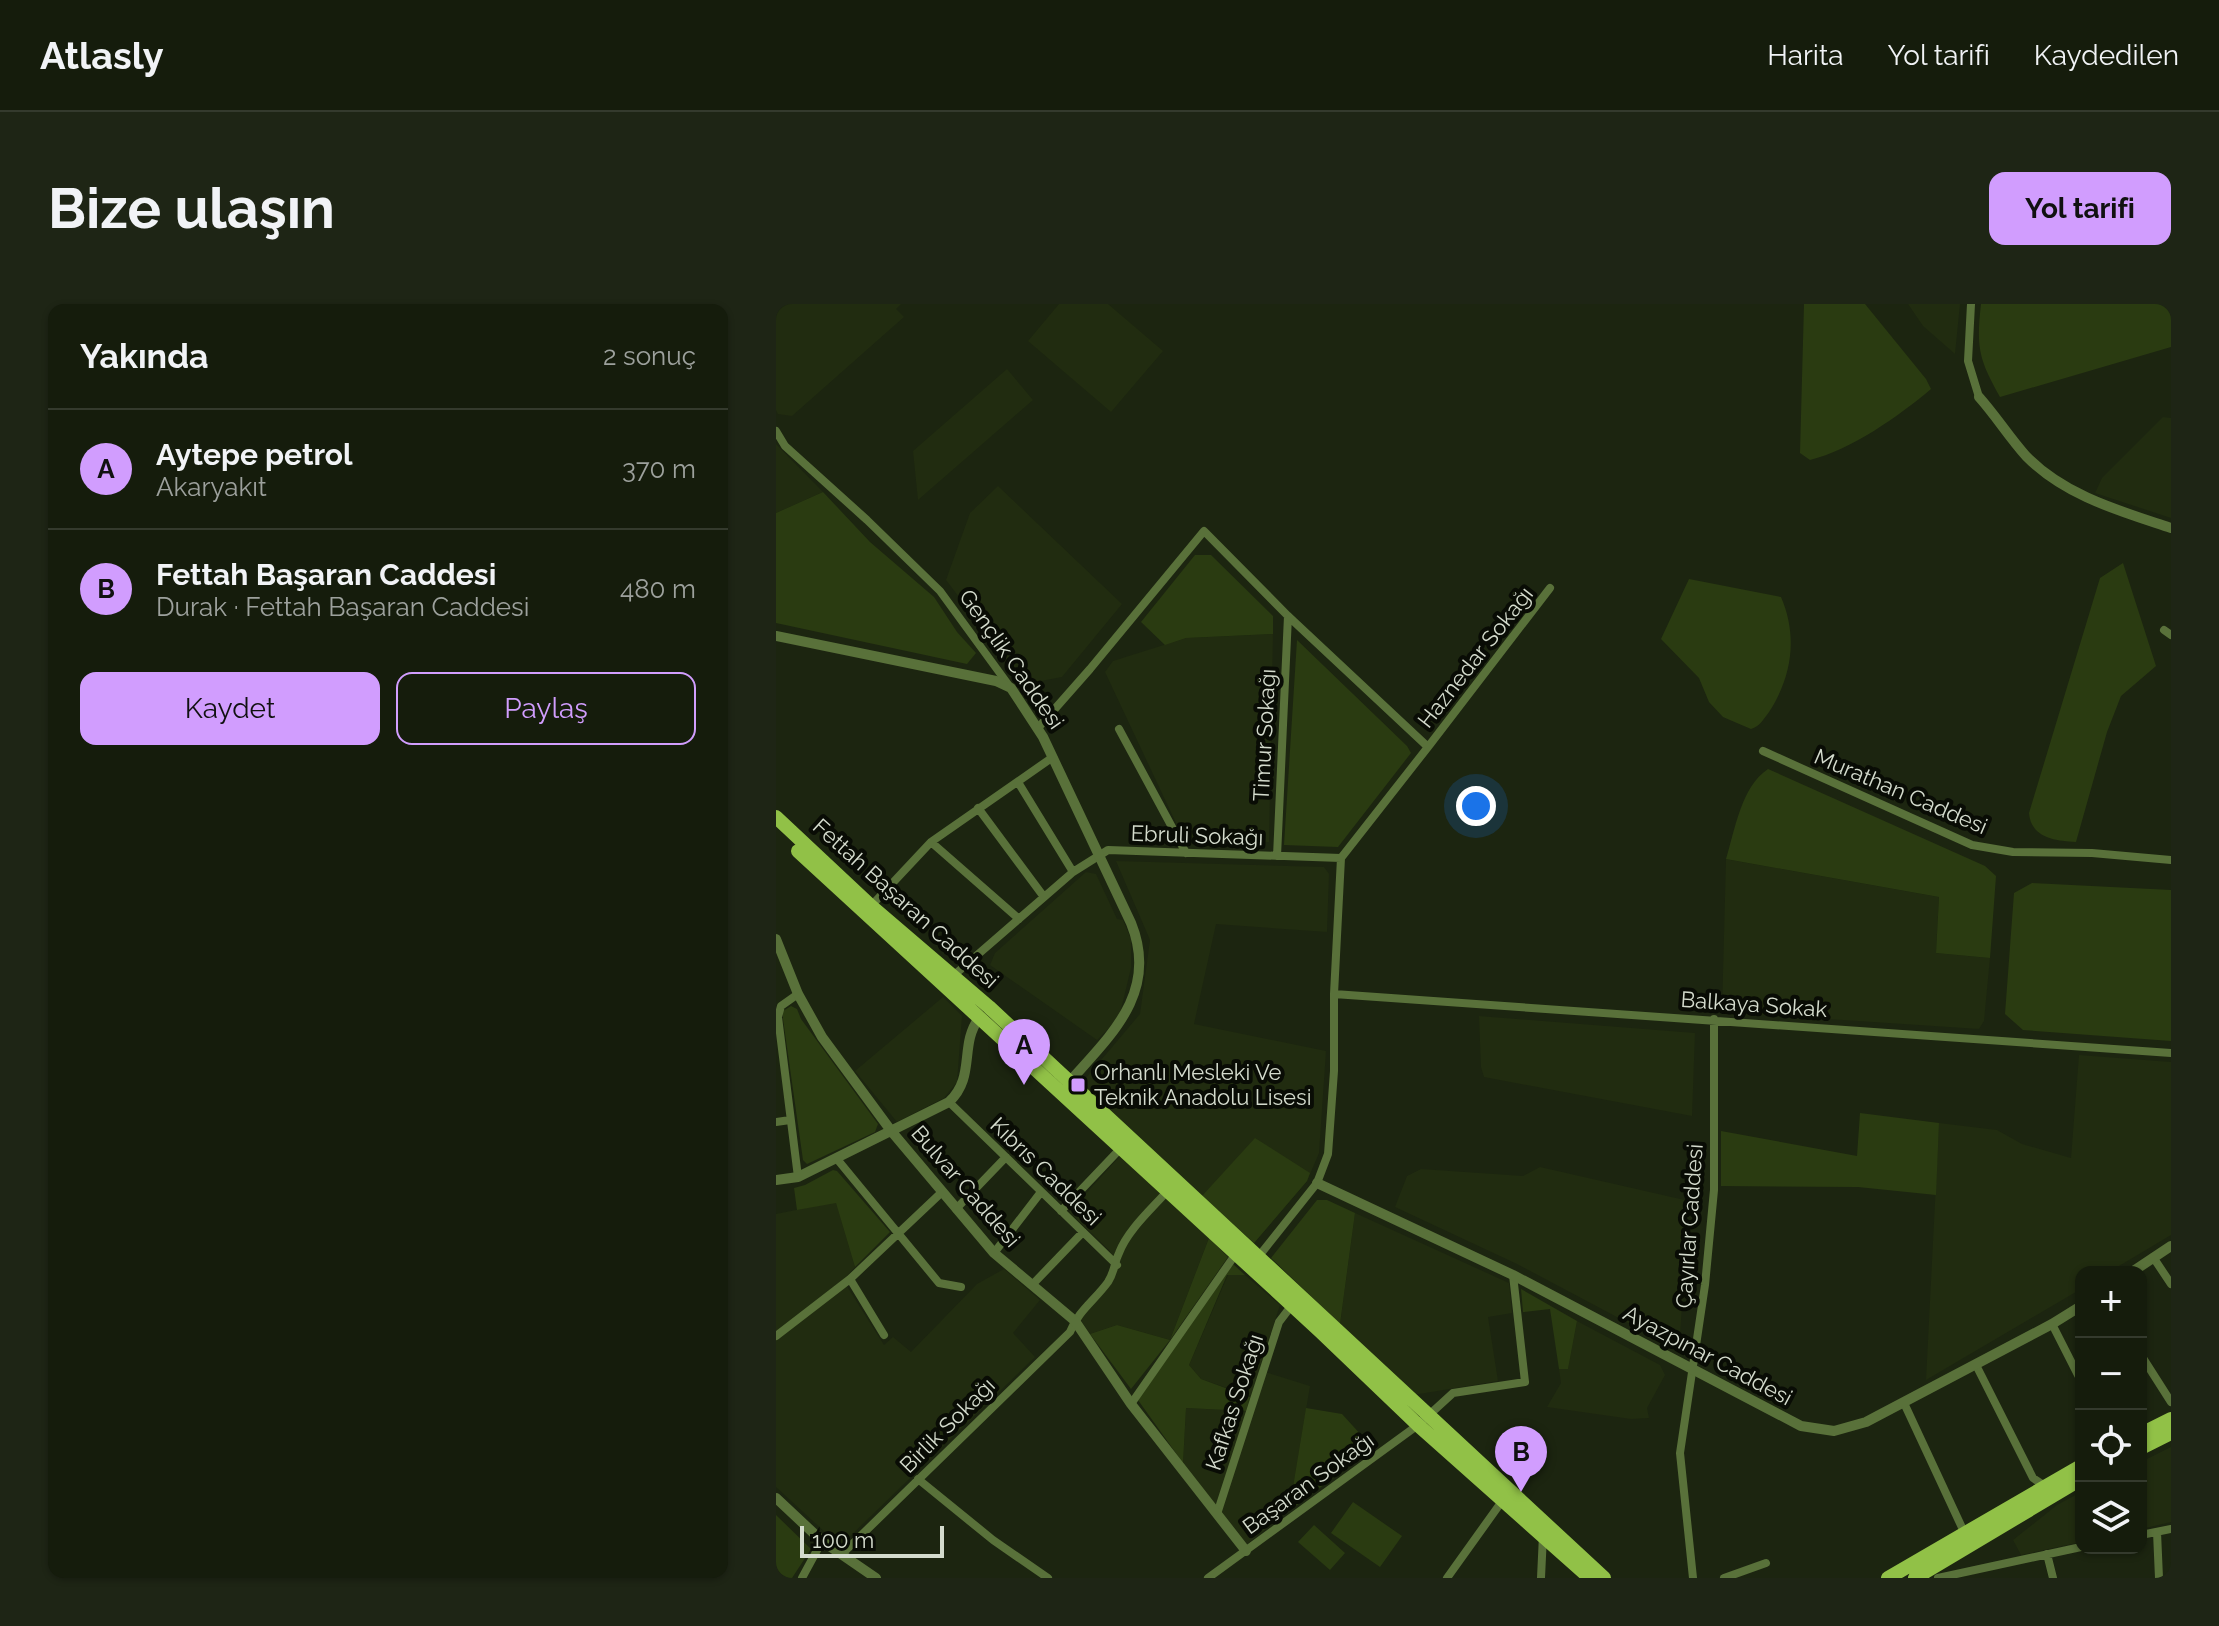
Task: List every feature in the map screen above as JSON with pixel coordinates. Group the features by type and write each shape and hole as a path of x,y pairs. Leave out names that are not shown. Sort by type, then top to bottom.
{"main road":[{"name":"Fettah Başaran Caddesi","path":"776,817 871,906 1070,1081 1235,1255 1604,1578"},
{"name":"Fettah Başaran Caddesi","path":"776,829 1120,1149 1172,1186 1259,1256 1423,1420"},
{"path":"2147,1431 2171,1419"},
{"path":"2147,1445 2171,1433"},
{"path":"1888,1578 2075,1469"},
{"path":"1915,1578 2076,1482"},
{"name":"Fettah Başaran Caddesi","path":"1507,1495 1543,1535 1590,1578"}],"street":[{"path":"1971,304 1968,361 1979,397 2027,456 2055,480 2100,503 2171,528"},
{"name":"Gençlik Caddesi","path":"776,431 785,446 940,591 1038,728 1100,853 1136,934 1137,978 1126,1016 1070,1081"},
{"path":"1038,728 1204,531 1288,616 1428,747"},
{"name":"Haznedar Sokağı","path":"1341,858 1550,588"},
{"name":"Timur Sokağı","path":"1277,856 1288,616"},
{"path":"776,636 996,681 1011,688"},
{"path":"1119,729 1186,853"},
{"name":"Murathan Caddesi","path":"1763,751 1972,845 2013,852 2092,853 2171,860"},
{"path":"871,906 931,842 1053,757"},
{"path":"1018,782 1073,872"},
{"path":"978,808 1044,897"},
{"path":"931,842 1019,919"},
{"name":"Ebruli Sokağı","path":"953,976 1073,872 1108,850 1341,858"},
{"path":"1259,1256 1317,1183 1328,1154 1341,858"},
{"name":"Bulvar Caddesi","path":"776,939 798,994 822,1037 892,1132 994,1253 1075,1321 1131,1404 1246,1551"},
{"path":"798,994 781,1006 778,1017 779,1054 798,1177"},
{"name":"Balkaya Sokak","path":"1334,994 2171,1053"},
{"path":"776,1180 798,1177 949,1102 964,1085 971,1032 979,1018"},
{"name":"Çayırlar Caddesi","path":"1693,1578 1680,1453 1705,1285 1714,1190 1714,1019"},
{"name":"Kıbrıs Caddesi","path":"949,1102 1117,1265"},
{"path":"776,1122 790,1120"},
{"path":"1061,1211 1120,1149"},
{"path":"956,1209 1006,1157"},
{"path":"837,1159 939,1283 961,1287"},
{"name":"Ayazpınar Caddesi","path":"1317,1183 1513,1275 1812,1430 1834,1431 1855,1427 2075,1310"},
{"name":"Birlik Sokağı","path":"842,1554 1070,1332 1075,1321 1107,1282 1117,1265 1118,1254 1129,1237 1172,1186"},
{"path":"776,1336 850,1279 942,1192"},
{"path":"994,1253 1041,1192"},
{"path":"1032,1285 1083,1232"},
{"path":"2140,1266 2171,1246"},
{"path":"1131,1404 1235,1255"},
{"path":"2153,1257 2171,1284"},
{"name":"Başaran Sokağı","path":"1208,1578 1423,1420 1453,1393 1525,1382 1513,1275"},
{"path":"850,1279 884,1335"},
{"name":"Kafkas Sokağı","path":"1217,1514 1279,1322 1292,1305"},
{"path":"2052,1324 2075,1369"},
{"path":"2147,1364 2171,1402"},
{"path":"1976,1365 2033,1478 2045,1486"},
{"path":"1904,1403 1965,1534"},
{"path":"918,1479 993,1540 1048,1578"},
{"path":"1447,1578 1507,1495"},
{"path":"776,1498 822,1541 876,1578"},
{"path":"2147,1534 2171,1529"},
{"path":"2157,1532 2159,1578"},
{"path":"1541,1578 1543,1535"},
{"path":"802,1578 822,1541"},
{"path":"1938,1578 2075,1548"},
{"path":"2047,1554 2053,1578"},
{"path":"1724,1578 1766,1563"}],"shaded area":[{"path":"776,304 901,304 896,309 904,317 792,416 778,414 776,410"},
{"path":"1059,304 1108,304 1163,351 1111,412 1028,341"},
{"path":"1804,304 1865,304 1931,389 1874,431 1810,460 1800,453"},
{"path":"1908,304 1960,304 1955,354 1923,326"},
{"path":"1981,304 2171,304 2171,347 2000,397 1987,373 1981,353"},
{"path":"1007,369 1033,400 918,500 913,451"},
{"path":"2163,417 2171,418 2171,518 2095,493 2102,478"},
{"path":"776,444 823,492 776,513"},
{"path":"998,486 1122,604 1062,677 1025,684 946,580 970,513"},
{"path":"823,492 870,542 934,597 957,632 976,653 967,664 776,623 776,513"},
{"path":"1195,555 1211,555 1273,616 1273,634 1186,638 1165,645 1141,622"},
{"path":"2123,563 2156,666 2121,696 2107,732 2076,842 2052,839 2034,828 2029,813 2100,578"},
{"path":"1689,579 1781,597 1790,626 1787,671 1777,699 1754,728 1723,717 1709,702 1699,678 1661,639"},
{"path":"1273,634 1269,842 1184,840 1105,672 1113,661 1186,638"},
{"path":"1297,640 1411,753 1338,847 1284,845"},
{"path":"1768,769 1985,866 1996,876 1990,958 1936,953 1939,897 1726,859 1745,798"},
{"path":"1726,859 1939,897 1936,953 1990,958 1984,1021 1979,1029 1722,1012"},
{"path":"1116,861 1324,867 1329,874 1327,932 1216,924 1194,1024 1326,1051 1319,1153 1307,1181 1254,1243 1080,1085 1140,1014 1150,940"},
{"path":"1086,872 1096,874 1117,919 1123,920 1131,939 1131,968 1119,1018 1097,1040 990,965 995,953"},
{"path":"2032,883 2171,890 2171,1041 2023,1030 2005,1014 2014,893"},
{"path":"943,997 962,1016 957,1082 944,1098 897,1122 855,1071"},
{"path":"791,1006 797,1009 801,1019 878,1124 875,1132 807,1164 803,1160 783,1019 783,1011"},
{"path":"1479,1016 1695,1033 1692,1116 1484,1077"},
{"path":"2079,1055 2171,1062 2171,1235 2119,1266 2075,1266 2075,1293 1926,1380 1939,1123 1997,1130 2022,1144 2071,1158"},
{"path":"1860,1113 1939,1123 1936,1195 1858,1187 1721,1186 1721,1131 1857,1156"},
{"path":"1255,1138 1310,1173 1307,1181 1254,1243 1202,1196"},
{"path":"1120,1156 1209,1238 1170,1340 1117,1325 1090,1334 1076,1313 1103,1283 1112,1267 1110,1251 1069,1212"},
{"path":"1540,1167 1689,1201 1679,1350 1517,1264 1395,1207 1407,1176 1421,1169 1523,1176"},
{"path":"833,1170 890,1232 855,1267 836,1203 797,1210 794,1188"},
{"path":"1317,1200 1327,1200 1355,1213 1340,1324 1271,1258"},
{"path":"836,1202 855,1267 843,1280 884,1345 893,1337 911,1352 977,1284 1004,1269 1040,1300 1013,1333 1035,1357 840,1546 776,1487 776,1214"},
{"path":"1355,1213 1509,1283 1512,1313 1488,1317 1498,1381 1413,1395 1340,1324"},
{"path":"1209,1238 1228,1257 1170,1340"},
{"path":"1233,1264 1245,1275 1227,1275 1189,1365 1201,1379 1250,1397 1246,1411 1186,1408 1183,1463 1138,1400"},
{"path":"1228,1275 1245,1275 1280,1305 1259,1370 1310,1386 1289,1511 1247,1544 1183,1463 1186,1408 1245,1411 1250,1396 1201,1379 1189,1365"},
{"path":"1521,1289 1577,1321 1568,1369 1559,1369 1550,1309 1523,1312"},
{"path":"1577,1321 1660,1365 1665,1375 1647,1408 1649,1418 1631,1419 1547,1407 1561,1383 1559,1369 1568,1368"},
{"path":"1117,1325 1170,1340 1131,1389 1090,1334"},
{"path":"1306,1408 1342,1414 1373,1448 1289,1511"},
{"path":"2171,1447 2171,1522 2147,1528 2147,1482 2147,1459"},
{"path":"2075,1495 2075,1543 2021,1555 2013,1540 2057,1505"},
{"path":"1353,1502 1402,1536 1380,1567 1331,1533"},
{"path":"776,1515 811,1549 792,1578 776,1578"},
{"path":"1314,1525 1345,1553 1330,1570 1298,1542"}],"place":[{"name":"Aytepe petrol","path":"1024,1085"},
{"name":"Orhanlı Mesleki Ve Teknik Anadolu Lisesi","path":"1078,1085"},
{"name":"Fettah Başaran Caddesi","path":"1521,1492"}]}
